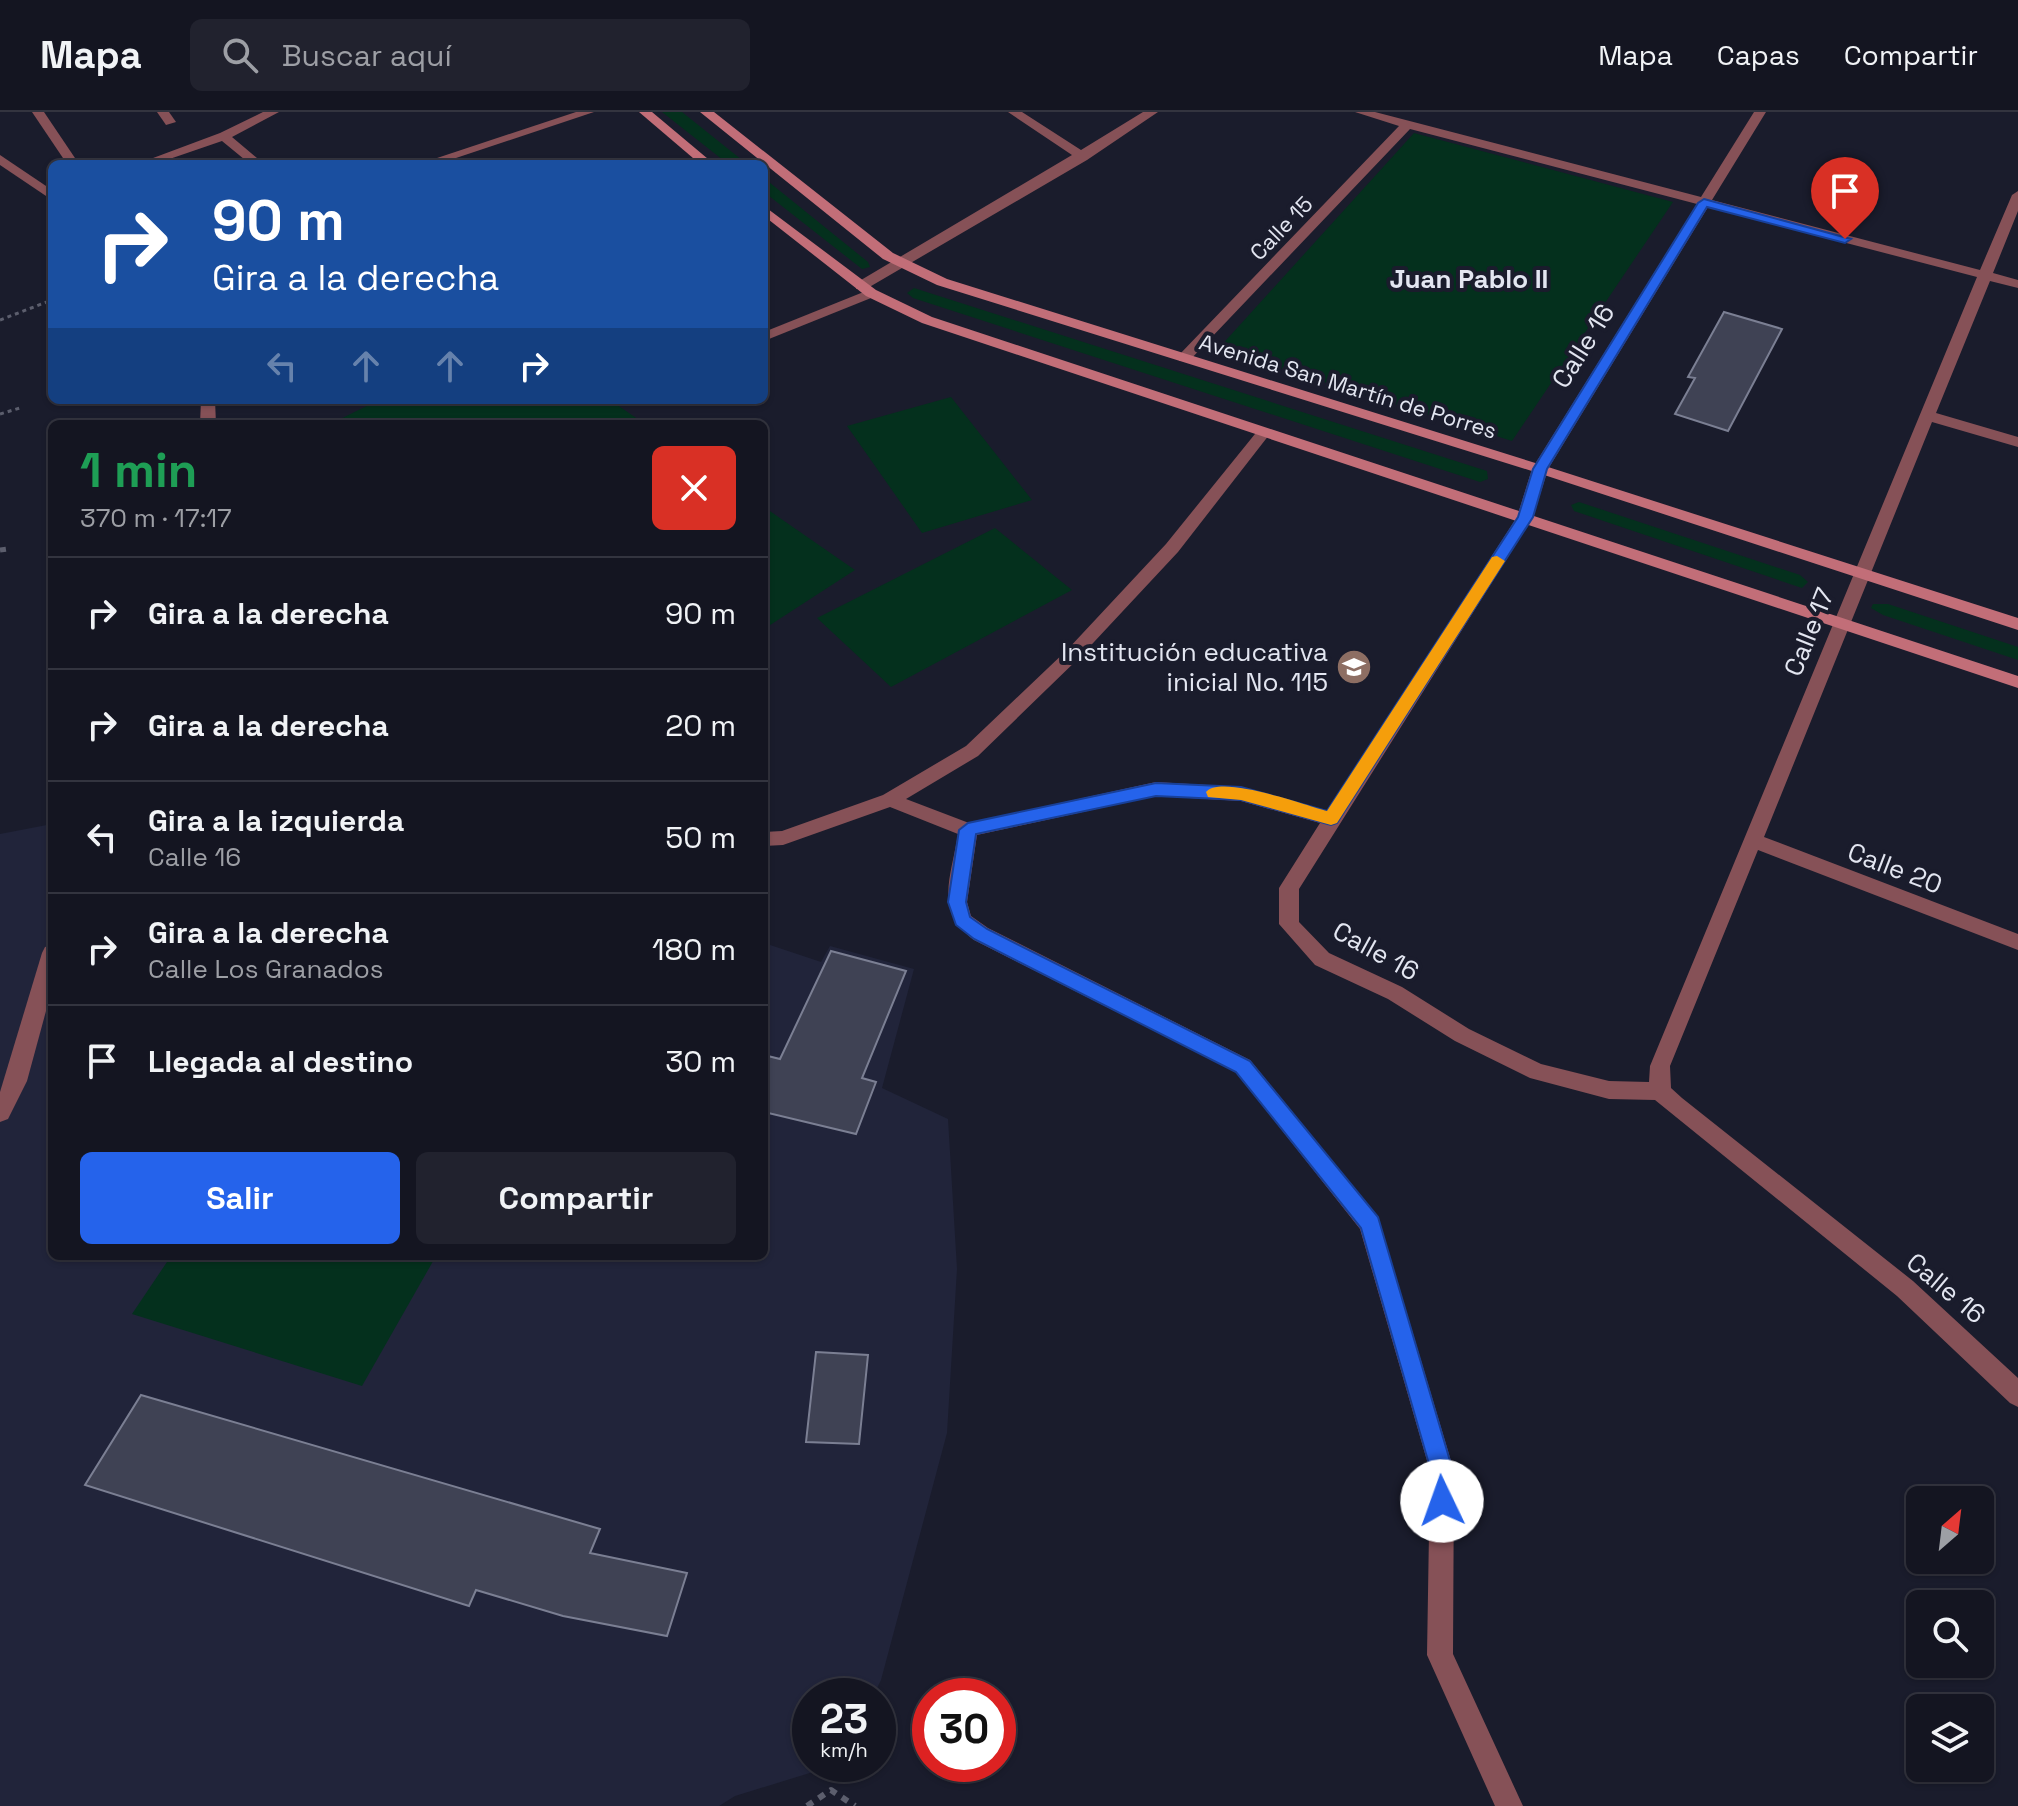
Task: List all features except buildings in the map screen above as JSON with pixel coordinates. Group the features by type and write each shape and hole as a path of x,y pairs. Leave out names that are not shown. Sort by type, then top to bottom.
{"main road":[{"path":"645,112 703,160"},
{"name":"Avenida San Martín de Porres","path":"706,112 768,160"},
{"name":"Avenida San Martín de Porres","path":"768,160 901,264 942,282 1540,469 2018,624"},
{"path":"768,213 866,289 927,320 2018,682"}],"street":[{"path":"38,112 70,160"},
{"path":"155,160 224,136 273,112"},
{"path":"438,160 588,112"},
{"path":"1014,112 1083,157"},
{"path":"768,335 866,289 901,264 1083,157 1152,112"},
{"path":"1361,112 2018,284"},
{"name":"Calle 16","path":"1760,112 1540,469 1525,517 1289,888 1289,924 1322,959 1395,993 1462,1035 1537,1072 1609,1090 1660,1091 1684,1115 1786,1192 1967,1341 2018,1395"},
{"name":"Calle 15","path":"1184,358 1407,125"},
{"path":"224,136 253,160"},
{"path":"0,159 48,193"},
{"name":"Calle 17","path":"1660,1091 1660,1066 2018,195"},
{"path":"1925,415 2018,442"},
{"path":"768,839 783,838 890,800 972,751 1074,653 1172,548 1264,432"},
{"path":"890,800 968,830 1156,789 1241,794 1331,819"},
{"path":"968,830 957,902 963,920 981,934 1243,1066 1370,1224 1442,1471 1440,1655 1509,1806"},
{"name":"Calle 20","path":"1754,841 2018,942"},
{"path":"0,1113 16,1081 48,967"}],"path":[{"path":"0,320 48,302"},
{"path":"0,414 20,408"},
{"path":"0,550 7,549"},
{"path":"807,1806 831,1790 855,1806"}],"shaded area":[{"path":"48,825 48,1260 768,1260 768,944 821,962 830,946 914,969 882,1088 948,1119 957,1269 947,1433 882,1678 792,1678 792,1778 735,1796 719,1806 0,1806 0,834"}],"green space":[{"path":"662,112 682,112 742,160 723,160"},
{"path":"1414,133 1673,202 1512,441 1218,349"},
{"path":"768,181 868,262 870,267 862,269 768,195"},
{"path":"914,288 1487,471 1488,479 1480,482 913,298 907,293"},
{"path":"951,397 1032,500 922,533 847,426"},
{"path":"371,404 616,404 639,420 338,420"},
{"path":"1579,502 1800,575 1808,582 1802,588 1574,511 1571,505"},
{"path":"768,510 855,570 768,626"},
{"path":"995,528 1072,590 891,687 817,618"},
{"path":"1873,604 1888,604 2018,647 2018,660 1883,615 1871,608"},
{"path":"168,1260 434,1260 362,1386 132,1314"}],"slow traffic":[{"path":"1214,792 1241,794 1331,819 1497,561"}],"place":[{"name":"Institución educativa inicial No. 115","path":"1354,667"}],"district":[{"name":"Juan Pablo II","path":"1469,279"}],"route":[{"path":"1442,1501 1442,1471 1370,1224 1243,1066 981,934 963,920 957,902 968,830 1156,789 1241,794 1331,819 1525,517 1540,469 1704,203 1845,239"}]}
